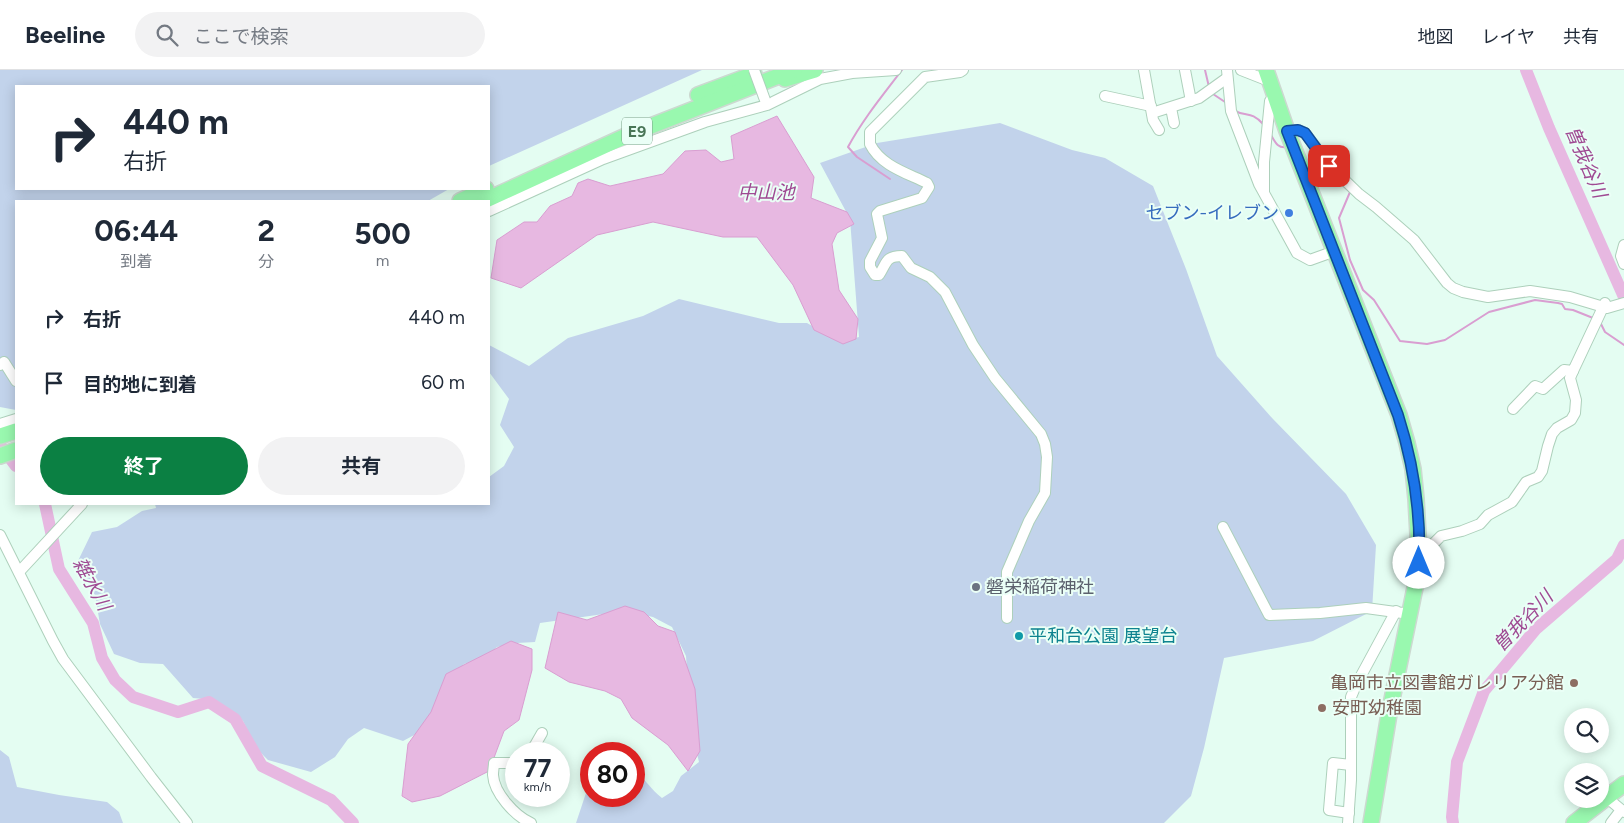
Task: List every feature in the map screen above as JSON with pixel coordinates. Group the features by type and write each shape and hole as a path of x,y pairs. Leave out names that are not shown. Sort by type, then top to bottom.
{"highway":[{"path":"741,79 755,70"},
{"name":"E9","path":"490,187 624,126 764,70"},
{"name":"E9","path":"486,200 663,120 794,70"},
{"path":"663,120 815,70"},
{"path":"1268,75 1287,131 1398,415 1413,469 1419,552 1418,573 1403,613 1371,823"},
{"name":"E9","path":"462,200 484,190"},
{"path":"0,436 15,431"},
{"path":"0,456 15,450"},
{"path":"1609,795 1624,784"},
{"path":"1574,823 1592,808"}],"street":[{"path":"755,70 766,102"},
{"path":"490,211 602,159 766,102 820,79 852,73 896,70"},
{"path":"963,70 925,77 870,132 870,144 885,161 898,170 927,183 929,187 922,198 880,211 877,214 882,238 870,261 875,275 879,275 888,260 893,256 902,256 911,268 936,281 945,292 973,345 995,378 1041,434 1045,444 1047,457 1045,493 1029,522 1007,572 1007,618"},
{"path":"1144,70 1153,120 1159,130"},
{"path":"1185,70 1191,101"},
{"path":"1242,70 1268,75"},
{"path":"1105,96 1151,110 1171,108 1199,98 1227,74"},
{"path":"1227,74 1232,111 1258,184 1297,254 1310,260 1334,251"},
{"path":"1263,193 1270,101 1275,96"},
{"path":"1171,108 1174,123"},
{"path":"1287,131 1298,130 1305,133 1329,166 1414,240 1447,283 1453,288 1470,294 1488,297 1522,291 1539,292 1570,297 1605,308 1624,303"},
{"path":"1624,245 1621,256 1624,264"},
{"path":"1419,552 1426,551 1441,536 1470,529 1480,524 1488,515 1512,502 1526,482 1538,477 1542,471 1552,434 1557,428 1571,420 1574,413 1576,400 1570,378 1572,371 1605,308"},
{"path":"0,364 4,362 15,379"},
{"path":"1513,409 1535,386 1542,389 1564,370 1572,371"},
{"path":"0,424 15,419"},
{"path":"19,572 23,570 45,543 81,505"},
{"path":"1223,527 1269,615 1320,613 1366,608 1403,613 1351,697 1351,765 1348,818 1329,810 1333,762 1351,765"},
{"path":"0,534 63,658 187,823"},
{"path":"537,742 542,733"},
{"path":"505,763 494,763 493,776 498,790 505,800"},
{"path":"1609,800 1622,811 1611,823"},
{"path":"509,807 515,814 531,823"}],"shaded area":[{"path":"0,70 702,70 490,166 490,85 15,85 15,190 447,190 430,200 15,200 15,410 0,407"},
{"path":"1000,123 1072,150 1105,158 1153,186 1186,269 1217,356 1273,419 1346,494 1376,545 1372,611 1313,641 1224,658 1191,796 1164,823 576,823 581,807 645,807 645,781 662,798 673,791 681,776 699,762 691,729 686,656 672,627 653,617 625,611 540,623 535,642 497,647 484,659 464,664 418,733 403,741 364,728 348,739 335,757 311,772 268,760 256,748 243,721 216,700 193,698 163,664 140,663 114,654 100,624 95,595 76,565 92,532 117,527 142,511 156,508 155,505 490,505 490,476 504,466 514,447 500,425 509,399 490,373 490,346 529,366 568,338 643,316 679,299 779,323 807,323 840,342 859,337 850,219 820,163 877,143"},
{"path":"0,750 9,757 17,787 107,802 119,812 123,823 0,823"}],"water":[{"name":"中山池","path":"777,116 814,177 811,198 847,212 854,224 837,233 832,244 839,290 858,319 856,339 843,344 814,330 793,285 757,237 723,237 653,222 597,235 521,288 491,278 497,240 524,222 537,222 550,206 572,196 578,183 588,179 610,186 663,174 685,151 706,150 721,162 734,159 731,136"},
{"path":"625,606 644,612 658,626 675,632 695,689 700,751 688,771 668,745 632,718 621,699 605,691 569,682 545,668 558,612 587,620"},
{"path":"511,641 532,649 532,670 519,720 504,731 489,771 440,796 412,802 402,796 408,744 431,712 446,674"}],"waterway":[{"path":"890,179 857,157 848,147 867,117 902,70"},
{"path":"1205,70 1209,87"},
{"name":"曽我谷川","path":"1526,70 1549,128 1624,297"},
{"path":"1213,94 1225,102"},
{"path":"1235,111 1252,116 1263,124"},
{"path":"1271,135 1279,146 1287,147"},
{"path":"1333,176 1350,192 1339,218 1350,260 1363,290 1374,300 1400,341 1427,344 1445,340 1489,312 1535,300 1562,304 1565,309 1593,318"},
{"path":"1600,322 1605,332 1624,345"},
{"name":"雑水川","path":"0,445 15,465"},
{"name":"雑水川","path":"45,505 59,569 93,623 102,658 115,680 133,697 178,712 209,702 235,719 262,766 331,800 353,823"},
{"name":"曽我谷川","path":"1453,823 1457,762 1484,691 1536,629 1617,559 1624,545"}],"place":[{"name":"セブン-イレブン","path":"1289,213"},
{"name":"磐栄稲荷神社","path":"976,587"},
{"name":"平和台公園 展望台","path":"1019,636"},
{"name":"亀岡市立図書館ガレリア分館","path":"1574,683"},
{"name":"安町幼稚園","path":"1322,708"}],"route":[{"path":"1329,166 1305,133 1298,130 1287,131 1407,442 1413,469 1416,499 1419,563"}]}
